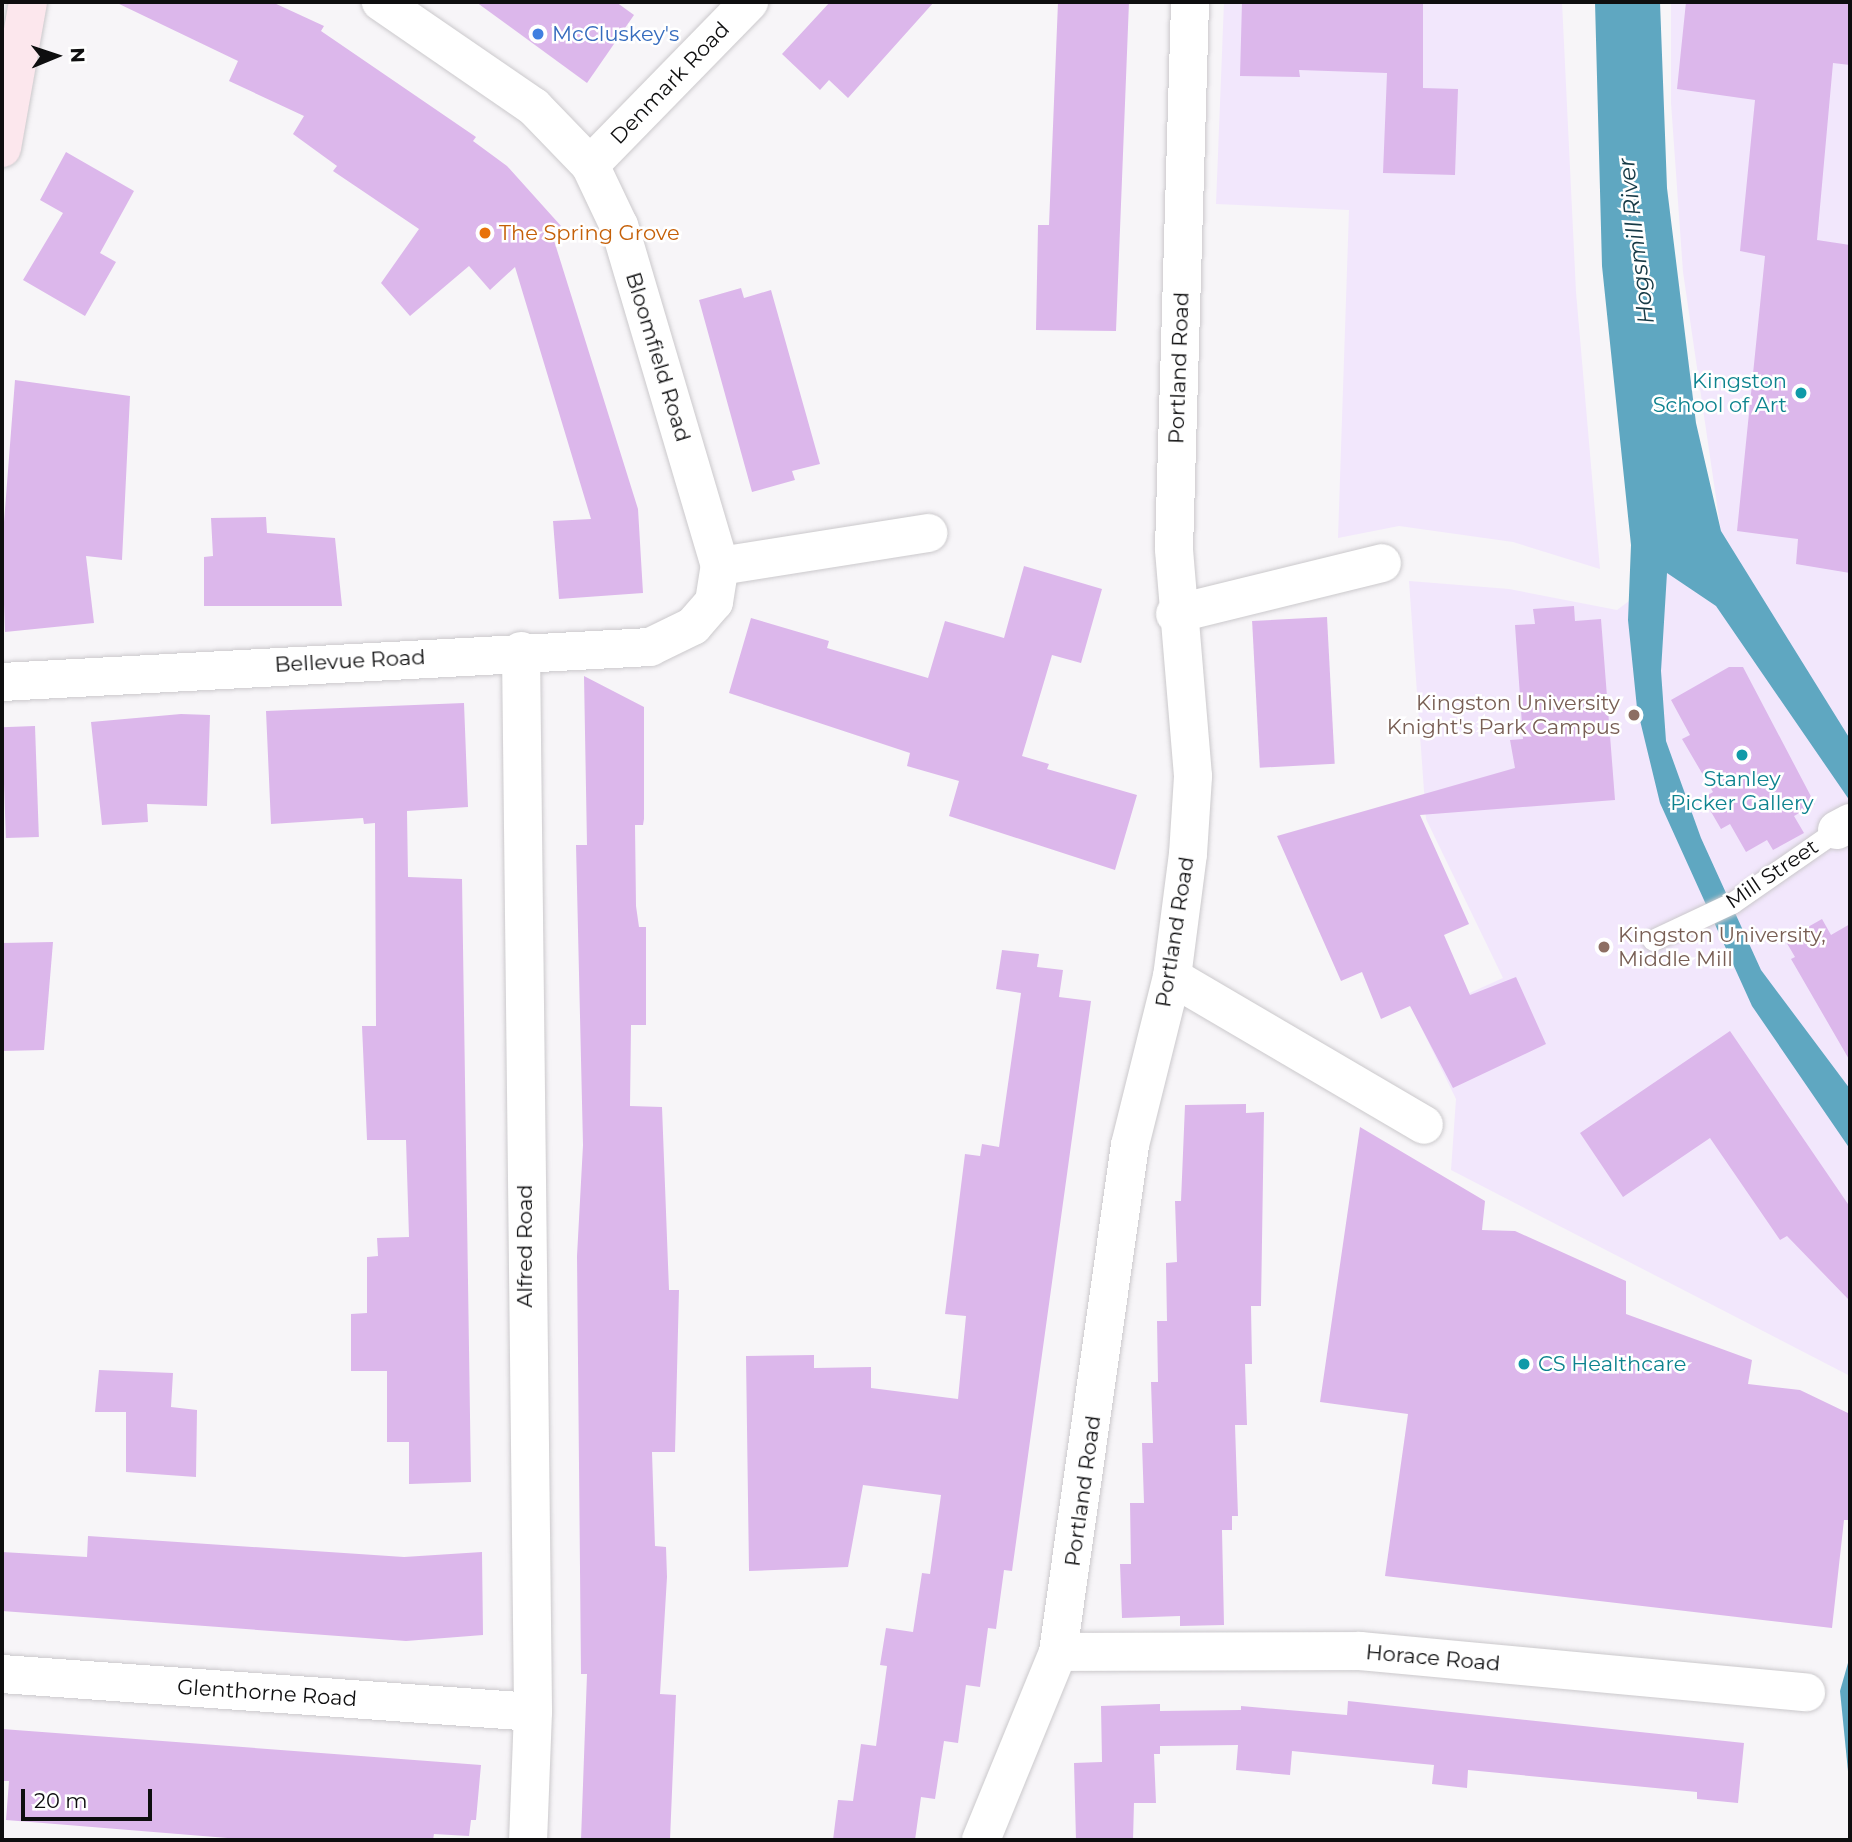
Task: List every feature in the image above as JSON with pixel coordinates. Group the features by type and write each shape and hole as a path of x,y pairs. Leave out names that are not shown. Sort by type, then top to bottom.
{"street":[{"path":"2,148 28,2"},
{"name":"Bloomfield Road","path":"381,2 534,107 590,165 620,226 720,566 714,602 692,626"},
{"name":"Denmark Road","path":"590,165 749,2"},
{"name":"Portland Road","path":"981,1840 1058,1652 1130,1145 1172,977 1193,776 1175,614 1190,2"},
{"path":"720,566 928,533"},
{"path":"1175,614 1381,563"},
{"name":"Bellevue Road","path":"2,682 521,651 650,647 692,626"},
{"name":"Alfred Road","path":"521,651 533,1712 528,1840"},
{"path":"1172,977 1424,1125"},
{"name":"Horace Road","path":"1058,1652 1360,1651 1806,1692"},
{"name":"Glenthorne Road","path":"2,1674 533,1712"}],"lane":[{"name":"Mill Street","path":"1654,940 1732,903 1844,826"}],"shaded area":[{"path":"1224,2 1562,2 1576,292 1600,569 1513,542 1399,526 1338,538 1349,210 1216,204"},
{"name":"Kingston University Knight's Park Campus","path":"1671,2 1850,2 1850,1376 1451,1170 1456,1099 1416,1017 1503,978 1426,819 1409,581 1509,589 1617,610 1721,532 1683,272 1671,103"}],"water":[{"name":"Hogsmill River","path":"1595,2 1660,2 1667,188 1696,423 1721,531 1850,739 1850,801 1716,606 1667,573 1661,671 1666,741 1701,838 1761,970 1850,1089 1850,1149 1752,1006 1660,803 1637,708 1628,620 1631,545 1602,266"},
{"path":"1850,1656 1850,1791 1840,1691"}],"building":[{"path":"115,2 272,2 324,26 321,31 476,137 473,141 507,166 561,226 552,234 638,509 643,593 559,599 553,521 591,519 515,267 490,290 469,266 410,316 381,283 419,229 333,171 337,166 293,134 304,116 229,81 238,61"},
{"path":"476,2 616,2 634,15 587,83"},
{"path":"830,2 934,2 848,98 829,80 820,90 782,54"},
{"path":"1058,2 1129,2 1116,331 1036,330 1038,225 1049,225"},
{"path":"1242,2 1423,2 1423,88 1458,89 1455,175 1383,173 1387,73 1299,70 1300,77 1240,76"},
{"name":"Kingston School of Art","path":"1686,2 1850,2 1850,65 1833,63 1817,240 1850,245 1850,573 1796,564 1798,539 1737,531 1765,256 1740,251 1755,100 1677,89"},
{"path":"66,152 134,191 100,253 116,262 85,316 23,280 63,213 40,200"},
{"path":"741,288 744,298 771,290 820,464 792,471 795,480 752,492 699,300"},
{"path":"15,380 130,396 122,560 86,556 94,623 5,632 2,548"},
{"path":"266,517 267,533 335,538 342,606 204,606 204,557 213,556 211,518"},
{"path":"1024,566 1102,589 1081,663 1052,655 1022,756 1049,764 1047,769 1137,795 1115,870 949,816 959,781 907,766 910,753 729,693 751,618 829,641 827,648 928,678 945,621 1004,638"},
{"path":"1574,606 1575,621 1601,619 1615,800 1420,815 1469,924 1444,935 1470,995 1516,977 1546,1044 1453,1088 1410,1006 1381,1019 1362,972 1341,981 1277,836 1515,768 1510,740 1523,739 1515,625 1535,624 1533,609"},
{"path":"1327,617 1335,764 1260,768 1252,621"},
{"name":"Stanley Picker Gallery","path":"1729,667 1743,667 1815,804 1794,816 1804,833 1773,850 1767,840 1746,852 1730,824 1721,829 1703,798 1713,792 1682,739 1690,735 1671,700"},
{"path":"584,676 644,707 644,819 643,825 635,825 636,906 639,927 646,927 646,1025 631,1025 630,1106 662,1107 669,1290 679,1290 675,1452 652,1452 655,1546 666,1547 667,1577 660,1694 676,1695 670,1840 581,1840 587,1674 581,1674 577,1256 583,1145 576,845 587,845"},
{"path":"464,703 468,807 407,811 408,877 462,879 471,1482 409,1484 409,1442 387,1442 387,1371 351,1371 351,1314 367,1313 367,1257 378,1256 377,1238 409,1237 406,1140 367,1140 362,1026 376,1026 375,823 364,824 363,818 271,824 266,711"},
{"path":"181,714 210,715 207,806 147,804 148,822 102,825 91,722"},
{"path":"35,726 39,837 6,838 2,727"},
{"path":"1822,919 1831,935 1850,924 1850,1061 1791,959 1795,957 1785,940"},
{"path":"53,942 44,1050 2,1051 2,943"},
{"path":"1002,950 1039,954 1037,967 1063,970 1059,997 1091,1001 1012,1571 1004,1570 996,1629 988,1628 980,1687 966,1685 958,1743 944,1741 935,1799 921,1797 915,1840 833,1840 838,1800 853,1801 861,1744 876,1746 887,1666 880,1665 886,1628 913,1632 922,1573 930,1574 941,1495 863,1485 848,1567 749,1571 746,1356 814,1355 814,1368 871,1367 871,1388 958,1399 966,1316 945,1314 965,1154 980,1156 982,1144 999,1147 1021,993 996,989"},
{"path":"1730,1031 1850,1207 1850,1301 1787,1236 1780,1240 1710,1138 1623,1197 1580,1133"},
{"path":"1246,1104 1246,1113 1264,1112 1261,1306 1251,1306 1252,1364 1245,1364 1247,1425 1235,1425 1238,1516 1232,1516 1232,1530 1222,1530 1224,1625 1180,1626 1180,1616 1122,1618 1120,1564 1131,1564 1130,1503 1144,1503 1142,1443 1153,1443 1151,1382 1158,1382 1157,1321 1167,1321 1166,1263 1177,1262 1175,1201 1181,1201 1185,1105"},
{"path":"1360,1127 1485,1201 1482,1230 1515,1231 1626,1281 1626,1314 1752,1360 1748,1384 1800,1390 1850,1414 1850,1520 1844,1520 1832,1628 1385,1576 1408,1414 1320,1402"},
{"path":"99,1370 173,1373 171,1407 197,1410 196,1477 126,1472 126,1412 95,1412"},
{"path":"88,1536 404,1557 482,1552 483,1635 406,1641 2,1611 2,1552 87,1557"},
{"path":"1348,1701 1744,1743 1738,1803 1697,1799 1697,1792 1468,1770 1467,1788 1432,1784 1434,1765 1292,1751 1290,1775 1236,1770 1238,1745 1160,1746 1160,1754 1154,1754 1156,1803 1134,1803 1133,1840 1076,1840 1074,1763 1102,1762 1101,1706 1160,1704 1160,1711 1241,1710 1241,1706 1347,1715"},
{"path":"2,1729 481,1765 476,1820 471,1820 469,1836 434,1834 433,1840 252,1840 6,1820 9,1781 2,1781"}],"place":[{"name":"McCluskey's","path":"538,34"},
{"name":"The Spring Grove","path":"485,233"},
{"name":"Kingston School of Art","path":"1801,393"},
{"name":"Kingston University Knight's Park Campus","path":"1634,715"},
{"name":"Stanley Picker Gallery","path":"1742,755"},
{"name":"Kingston University, Middle Mill","path":"1604,947"},
{"name":"CS Healthcare","path":"1524,1364"}]}
